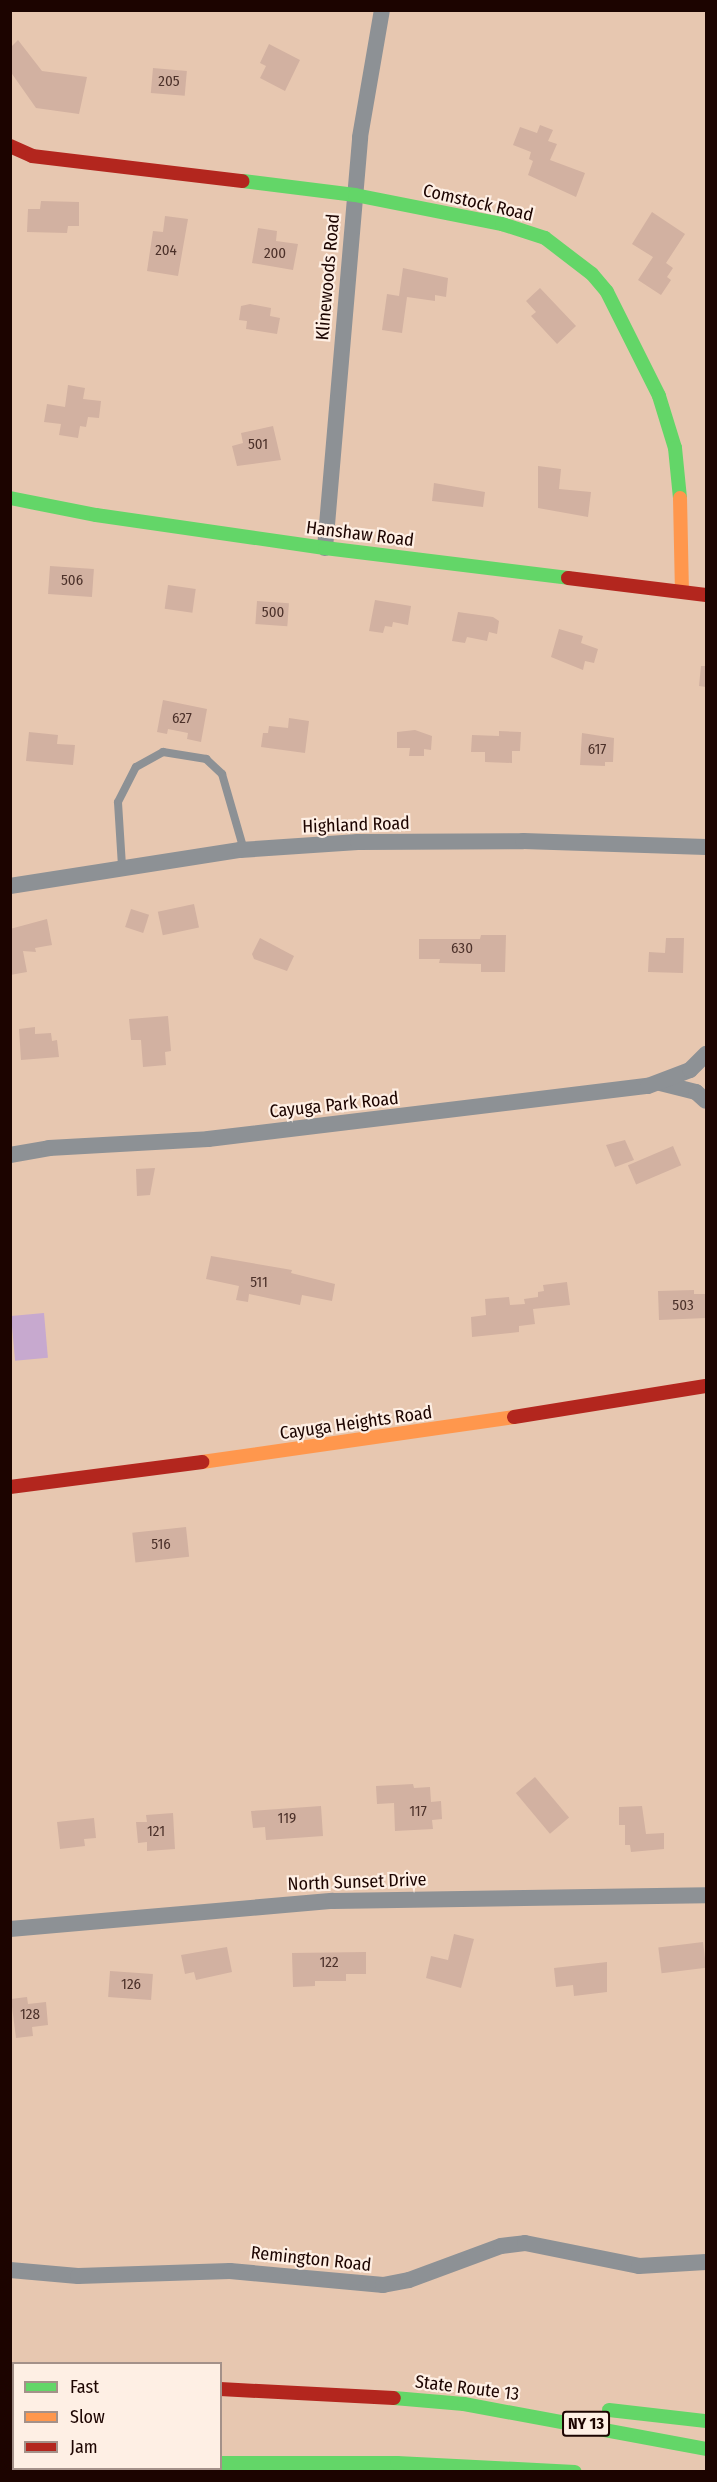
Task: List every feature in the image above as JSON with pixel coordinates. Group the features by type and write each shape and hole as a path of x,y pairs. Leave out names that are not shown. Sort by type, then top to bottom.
{"main road":[{"name":"Comstock Road","path":"10,146 32,156 355,195 502,224 545,238 592,274 607,292 659,396 675,448 682,591"},
{"name":"Hanshaw Road","path":"10,498 96,515 325,548 706,595"},
{"name":"Cayuga Heights Road","path":"10,1487 374,1439 706,1386"},
{"name":"State Route 13","path":"222,2389 356,2394 464,2404 706,2449"},
{"path":"464,2404 554,2404"},
{"path":"589,2408 706,2421"},
{"path":"222,2463 397,2463 574,2472"}],"street":[{"name":"Klinewoods Road","path":"325,548 360,137 382,10"},
{"name":"Highland Road","path":"10,886 122,866 244,850 387,842 706,847"},
{"name":"Cayuga Park Road","path":"10,1155 49,1148 208,1139 660,1083 690,1070 706,1054"},
{"name":"Cayuga Park Road","path":"660,1083 696,1092 706,1101"},
{"name":"North Sunset Drive","path":"10,1929 333,1901 706,1895"},
{"name":"Remington Road","path":"10,2270 78,2276 230,2271 383,2285 409,2280 501,2246 525,2243 639,2266 706,2262"}],"lane":[{"path":"122,866 118,802 136,766 164,752 206,759 222,774 244,850"}],"shaded area":[{"path":"44,1313 48,1358 15,1361 11,1316"}],"building":[{"path":"18,40 42,71 87,77 79,114 36,108 10,71 10,48"},
{"path":"269,44 300,60 285,91 260,78 266,66 260,63"},
{"path":"153,68 187,71 185,96 151,93"},
{"path":"540,125 553,130 548,141 557,144 550,160 585,173 576,197 528,175 533,161 529,159 531,152 513,145 520,127 537,133"},
{"path":"41,201 79,202 79,226 68,226 67,233 27,232 28,209 40,209"},
{"path":"652,212 685,234 666,263 673,268 667,277 671,280 661,295 638,280 653,257 632,244"},
{"path":"165,216 188,219 178,276 147,271 153,231 163,232"},
{"path":"258,228 277,231 276,241 298,244 293,270 252,263"},
{"path":"403,268 448,278 446,297 435,295 435,301 407,297 402,333 382,330 387,294 399,296"},
{"path":"540,288 576,326 557,344 531,316 536,312 526,301"},
{"path":"250,304 271,308 270,316 280,318 277,334 246,329 247,321 239,320 241,306"},
{"path":"68,385 85,388 83,399 101,401 99,418 88,417 86,427 80,426 78,438 59,435 61,424 44,422 47,404 65,407"},
{"path":"273,426 281,460 237,466 232,446 243,443 241,433"},
{"path":"538,466 561,469 559,489 591,492 588,517 538,508"},
{"path":"434,483 485,492 483,507 432,501"},
{"path":"50,566 94,569 92,597 48,594"},
{"path":"168,585 196,589 192,613 165,609"},
{"path":"375,600 411,606 408,625 393,622 392,627 385,626 383,633 369,631"},
{"path":"257,601 289,603 287,626 255,624"},
{"path":"458,612 493,617 499,621 497,634 489,632 487,641 467,637 465,643 452,641"},
{"path":"559,629 583,636 581,643 598,649 594,663 585,661 583,670 551,657"},
{"path":"701,666 706,666 706,687 699,686"},
{"path":"163,700 207,709 201,742 187,739 188,733 168,729 167,734 157,732"},
{"path":"289,718 309,721 305,753 261,747 263,733 268,733 269,726 288,728"},
{"path":"415,730 432,736 431,750 424,749 424,756 409,756 410,748 397,748 397,732"},
{"path":"499,731 521,732 520,751 512,751 512,763 485,762 485,752 471,752 472,735 499,736"},
{"path":"29,732 58,735 57,744 75,745 73,765 26,761"},
{"path":"582,733 614,738 613,762 605,762 605,766 580,765"},
{"path":"194,904 199,927 163,935 158,912"},
{"path":"131,909 149,915 143,933 125,927"},
{"path":"47,919 52,945 35,948 36,952 23,951 27,972 10,975 10,929"},
{"path":"481,935 506,935 505,972 481,972 481,964 439,963 440,959 419,959 419,939 480,939"},
{"path":"260,938 294,956 287,971 254,959 252,954"},
{"path":"666,938 684,938 683,973 648,972 649,952 665,953"},
{"path":"168,1016 171,1051 165,1052 166,1065 143,1067 141,1040 131,1040 129,1019"},
{"path":"35,1027 35,1034 51,1033 52,1041 57,1040 59,1057 21,1060 19,1029"},
{"path":"625,1140 634,1160 615,1167 606,1145"},
{"path":"673,1146 681,1165 636,1184 628,1165"},
{"path":"155,1168 150,1195 137,1196 136,1169"},
{"path":"211,1256 292,1270 291,1273 335,1284 332,1301 302,1295 300,1305 249,1294 248,1302 236,1300 239,1286 206,1279"},
{"path":"567,1282 570,1305 533,1309 535,1324 519,1326 519,1332 472,1337 471,1317 486,1315 485,1299 509,1297 510,1305 525,1304 524,1299 538,1297 538,1292 544,1291 543,1285"},
{"path":"694,1290 694,1294 706,1294 706,1318 659,1320 658,1291"},
{"path":"186,1527 189,1557 135,1562 132,1533"},
{"path":"535,1777 569,1818 550,1834 516,1793"},
{"path":"413,1784 414,1788 430,1787 431,1802 441,1801 442,1819 432,1820 433,1829 395,1831 394,1803 377,1804 376,1786"},
{"path":"321,1806 323,1836 266,1840 265,1827 253,1828 251,1811"},
{"path":"642,1806 646,1834 664,1833 664,1849 631,1852 630,1845 625,1845 625,1825 619,1825 619,1807"},
{"path":"173,1813 175,1849 147,1851 147,1842 138,1843 136,1822 147,1822 146,1815"},
{"path":"94,1818 96,1838 84,1839 85,1846 60,1849 57,1822"},
{"path":"454,1934 474,1939 461,1988 426,1978 431,1956 448,1960"},
{"path":"703,1942 706,1968 662,1973 658,1947"},
{"path":"227,1947 232,1972 196,1980 194,1972 185,1974 181,1955"},
{"path":"366,1952 366,1974 346,1974 346,1981 315,1981 315,1986 293,1987 292,1953"},
{"path":"607,1962 607,1992 574,1996 573,1985 556,1987 554,1968"},
{"path":"110,1971 153,1974 151,2000 108,1997"},
{"path":"27,1997 28,2004 46,2002 48,2025 32,2027 33,2036 16,2038 11,1999"}],"traffic: fast":[{"path":"243,181 355,195 502,224 545,238 592,274 607,292 659,396 675,448 680,498"},
{"path":"10,498 96,515 325,548 568,578"},
{"path":"394,2398 464,2404 706,2449"},
{"path":"609,2410 706,2421"},
{"path":"222,2463 397,2463 575,2472"}],"traffic: slow":[{"path":"680,498 682,591"},
{"path":"202,1462 514,1417"}],"traffic: jam":[{"path":"10,146 32,156 243,181"},
{"path":"568,578 706,595"},
{"path":"514,1417 706,1386"},
{"path":"10,1487 202,1462"},
{"path":"222,2389 394,2398"}]}
